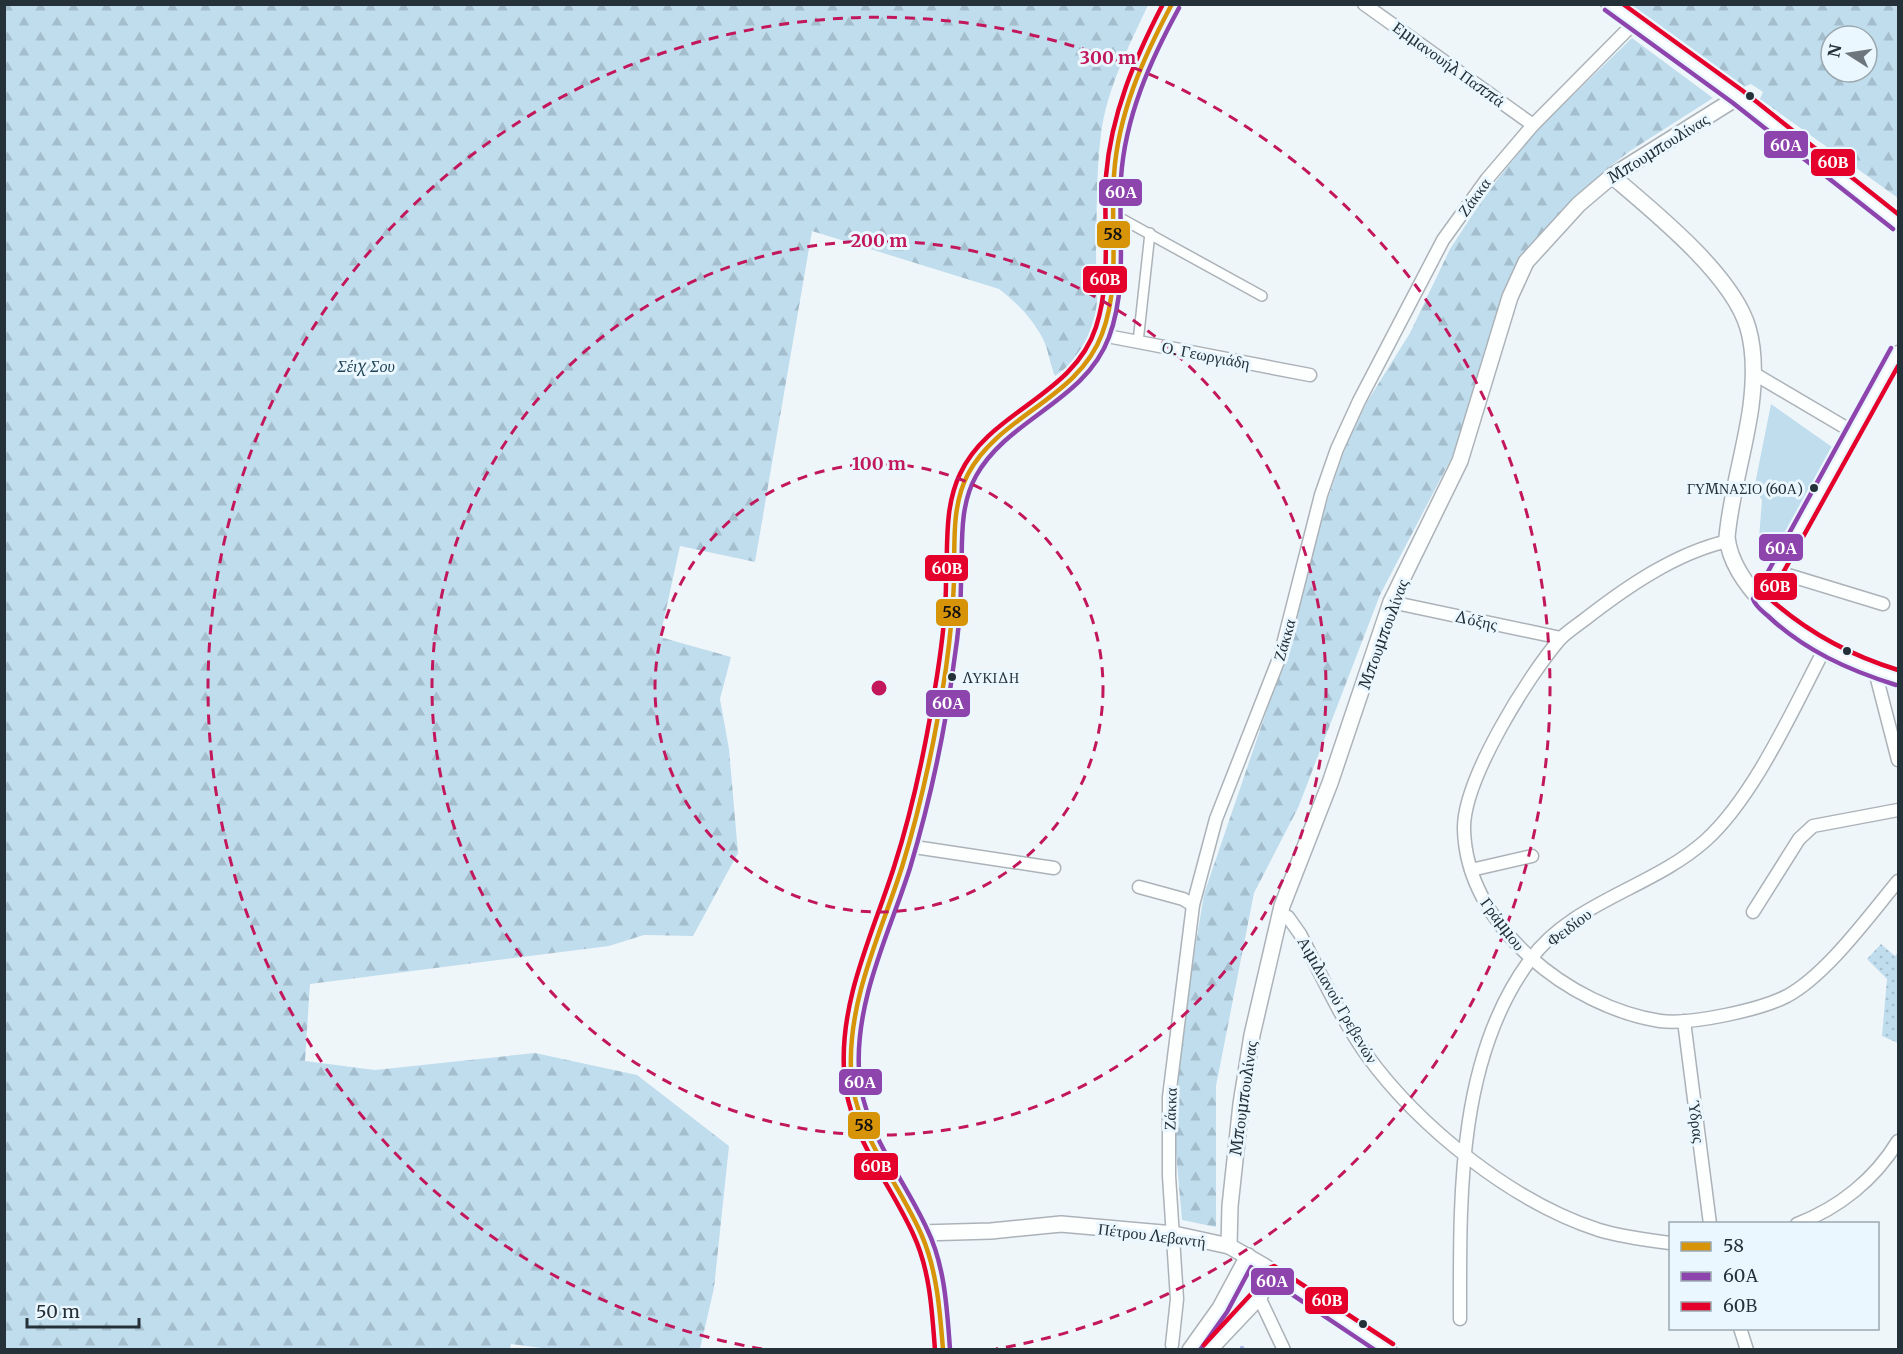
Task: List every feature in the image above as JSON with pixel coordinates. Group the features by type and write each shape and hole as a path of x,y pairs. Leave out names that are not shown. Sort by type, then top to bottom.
{"main road":[{"path":"943,1350 931,1260 921,1233 868,1139 854,1097 850,1066 852,1031 860,997 908,846 933,741 946,670 953,610 956,520 966,478 988,447 1080,372 1092,356 1102,335 1111,296 1115,172 1122,122 1130,91 1144,56 1172,4"}],"street":[{"name":"Εμμανουήλ Παππά","path":"1364,4 1533,125"},
{"path":"1609,4 1738,97 1899,223"},
{"name":"Ζάκκα","path":"1172,1345 1177,1299 1169,1176 1169,1097 1193,905 1216,819 1280,656 1299,585 1308,536 1337,449 1359,401 1443,240 1487,179 1533,125 1634,24"},
{"name":"Μπουμπουλίνας","path":"1229,1246 1230,1206 1241,1104 1252,1035 1280,913 1330,783 1391,602 1460,461 1510,297 1526,262 1579,204 1612,176 1738,97"},
{"path":"1612,176 1669,225 1723,285 1748,326 1753,373 1750,417 1728,541 1740,570 1760,599 1789,626 1824,650 1875,671 1899,678"},
{"path":"1113,214 1262,296"},
{"path":"1138,342 1150,233"},
{"name":"Ο. Γεωργιάδη","path":"1102,335 1310,375"},
{"path":"1760,599 1899,352"},
{"path":"1753,373 1854,432"},
{"name":"Γράμμου","path":"1728,541 1701,549 1634,584 1561,638 1497,735 1469,793 1464,829 1471,870 1479,893 1508,934 1530,959 1556,978 1606,1005 1660,1021 1684,1021 1764,1005 1787,996 1809,981 1899,881"},
{"path":"1775,571 1883,604"},
{"name":"Δόξης","path":"1391,602 1561,638"},
{"name":"Φειδίου","path":"1460,1318 1461,1188 1464,1154 1484,1056 1504,1006 1530,959 1554,934 1593,908 1676,861 1704,842 1725,821 1754,778 1824,650"},
{"path":"1875,671 1899,760"},
{"path":"1753,912 1799,838 1813,826 1899,810"},
{"path":"908,846 1054,868"},
{"path":"1471,870 1532,856"},
{"path":"1139,887 1183,899 1193,905"},
{"name":"Αιμιλιανού Γρεβενών","path":"1280,913 1288,917 1300,934 1365,1053 1413,1110 1464,1154 1493,1176 1576,1221 1612,1233 1669,1243"},
{"name":"Ύδρας","path":"1684,1021 1710,1222"},
{"path":"1801,1222 1826,1210 1856,1189 1885,1161 1899,1141"},
{"name":"Πέτρου Λεβαντή","path":"921,1233 992,1231 1061,1224 1174,1234 1229,1246 1248,1256 1389,1350"},
{"path":"1190,1350 1215,1316 1248,1256"},
{"path":"1209,1350 1259,1297 1274,1273"},
{"path":"1259,1297 1284,1350"},
{"path":"1740,1330 1747,1350"}],"green space":[{"name":"Σέιχ Σου","path":"5,4 1148,5 1113,84 1101,134 1097,193 1097,302 1094,326 1082,352 1055,376 1039,331 1024,311 999,289 812,231 755,562 680,546 660,637 731,657 720,699 729,749 738,853 693,936 644,935 609,946 310,984 305,1061 375,1070 535,1053 637,1075 729,1146 714,1288 700,1349 557,1350 511,1344 510,1350 5,1349"},
{"path":"1631,5 1898,5 1898,198 1760,99 1763,92 1751,84 1744,87"},
{"path":"1632,38 1713,98 1630,151 1604,171 1534,244 1505,287 1466,430 1380,595 1298,808 1254,893 1216,1086 1216,1227 1182,1220 1171,1095 1204,894 1290,642 1321,519 1347,443 1367,402 1410,333 1450,249 1488,191 1538,129"},
{"path":"1771,404 1835,449 1776,554 1759,538 1762,500 1754,489"},
{"path":"1881,944 1895,956 1898,952 1898,1043 1882,1036 1887,979 1867,959"}],"transit line":[{"name":"60Β","path":"935,1350 924,1263 904,1215 870,1156 852,1115 844,1070 847,1018 860,967 901,844 924,748 942,640 949,513 955,487 973,452 990,434 1070,370 1085,351 1096,327 1104,290 1106,176 1113,131 1134,66 1163,4"},
{"name":"58","path":"943,1350 937,1292 927,1249 912,1215 868,1136 854,1093 851,1044 855,1018 860,992 909,843 933,743 949,646 954,592 956,513 963,486 968,474 982,454 999,436 1075,375 1091,356 1102,334 1108,315 1113,276 1113,195 1116,152 1126,108 1151,45 1172,4"},
{"name":"60Β","path":"1623,4 1743,91 1898,214"},
{"name":"60Α","path":"950,1349 944,1288 933,1243 917,1209 885,1153 868,1114 862,1093 859,1071 862,1019 875,968 910,868 936,766 957,642 962,528 970,488 990,456 1007,439 1083,378 1098,359 1109,337 1115,318 1120,278 1120,198 1123,155 1133,111 1158,48 1179,8"},
{"name":"60Α","path":"1605,10 1733,103 1893,229"},
{"name":"60Α","path":"1891,348 1753,599 1755,604 1782,628 1812,649 1844,666 1896,685"},
{"name":"60Β","path":"1898,366 1769,598 1799,622 1830,642 1898,670"},
{"name":"60Β","path":"1204,1345 1253,1292 1269,1268 1274,1266 1393,1344"},
{"name":"60Α","path":"1200,1350 1227,1312 1251,1267 1375,1350"}],"place":[{"name":"ΓΥΜΝΑΣΙΟ (60Α)","path":"1814,488"},
{"name":"ΛΥΚΙΔΗ","path":"952,677"}]}
